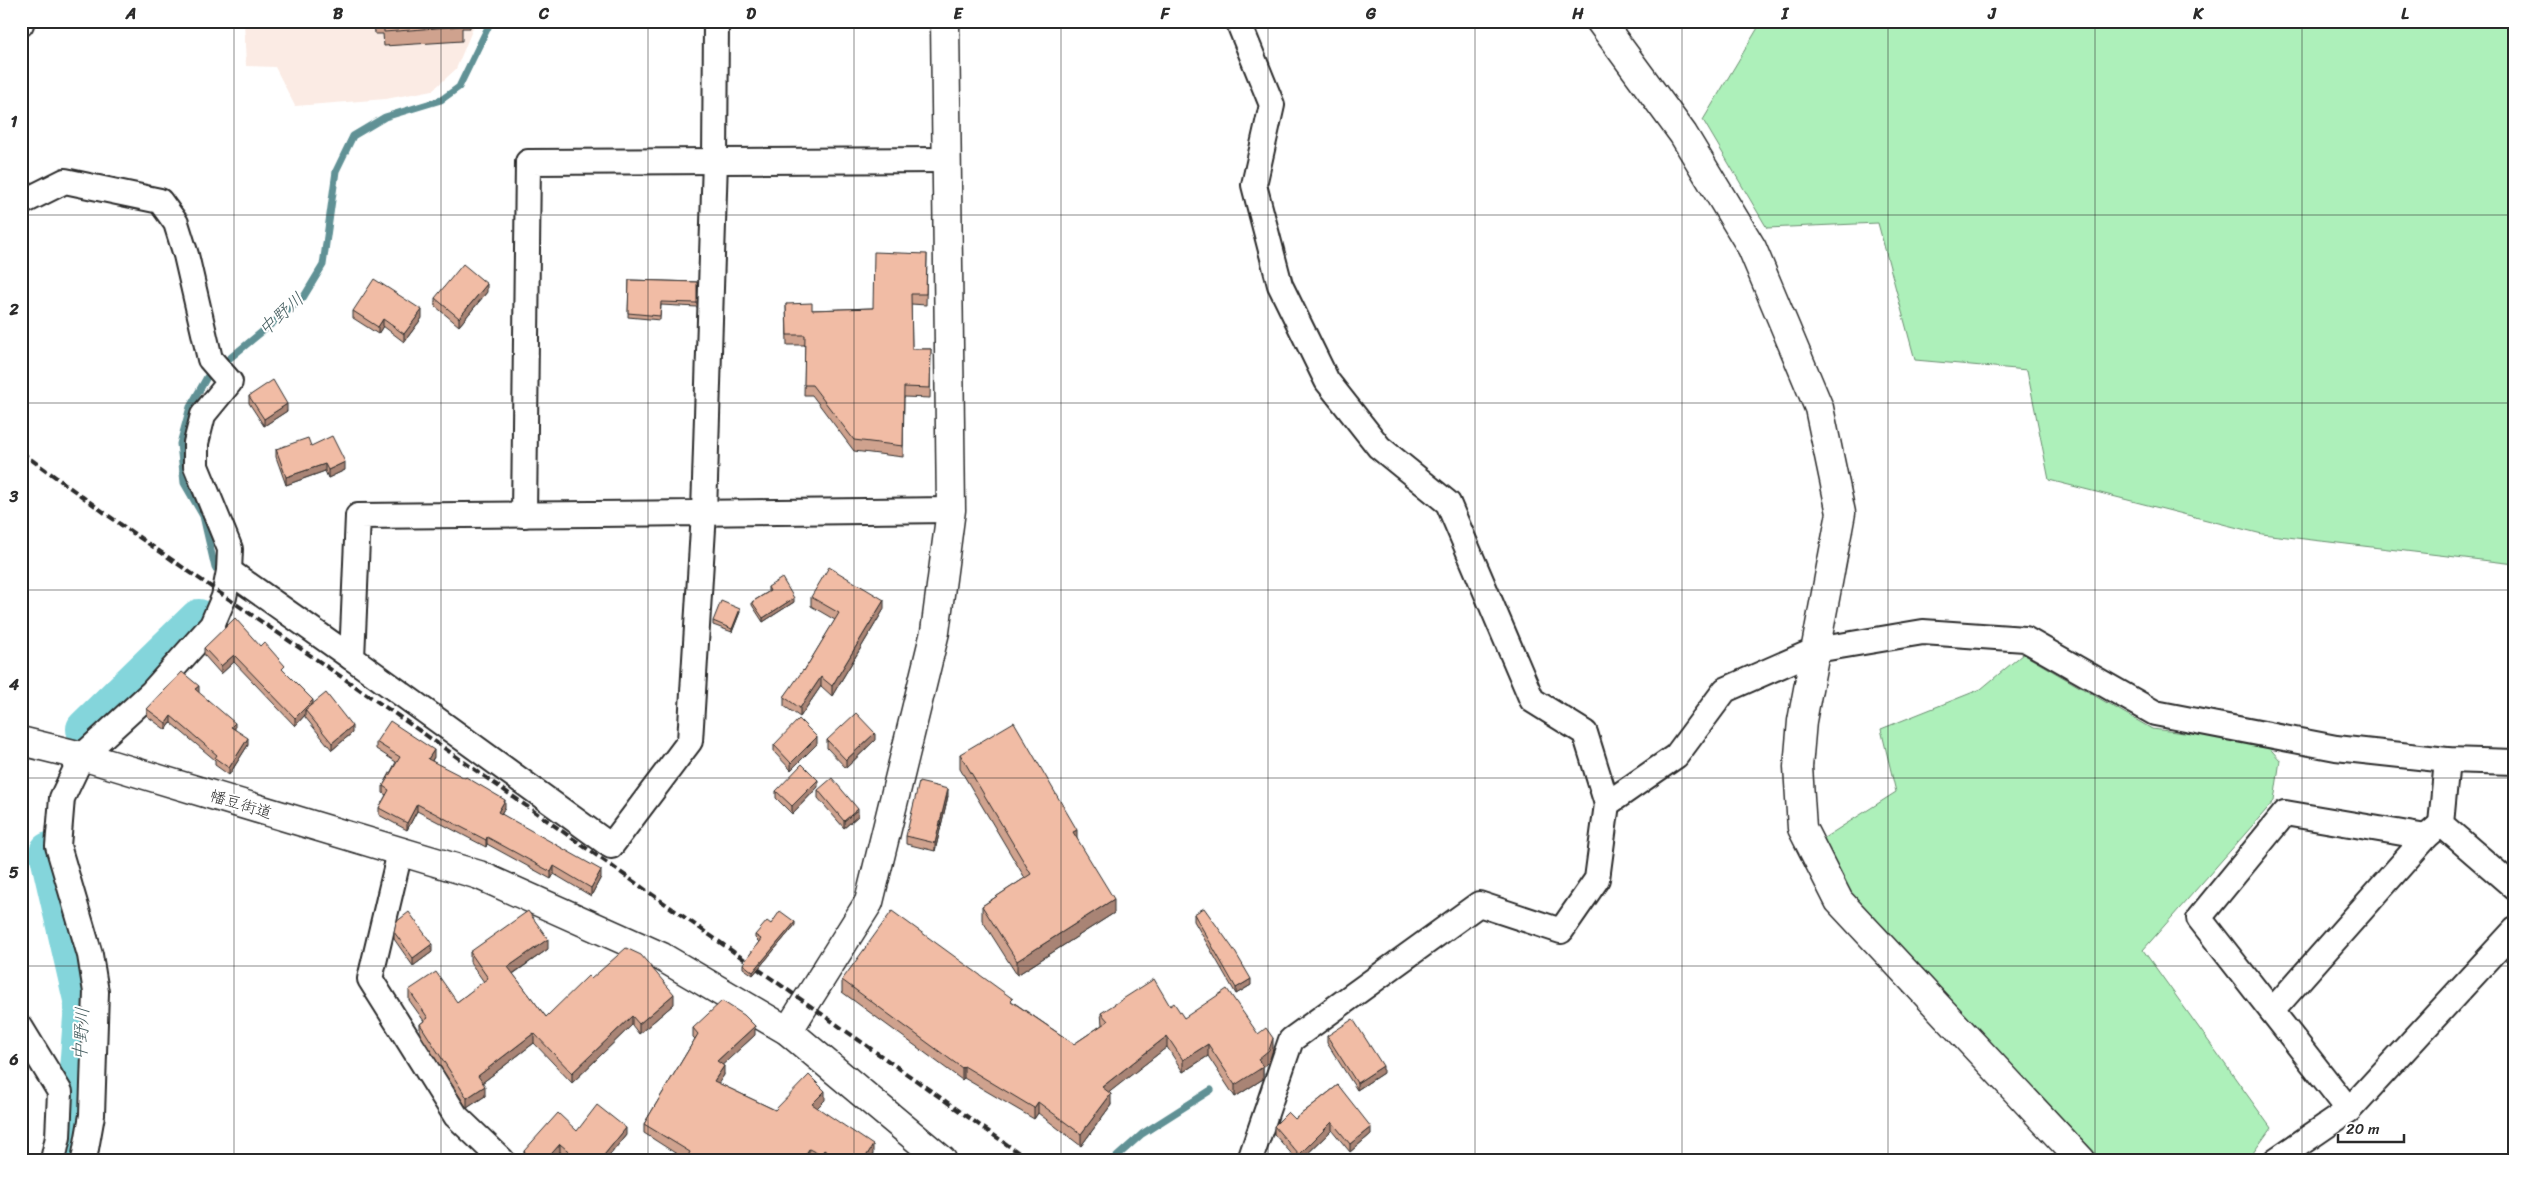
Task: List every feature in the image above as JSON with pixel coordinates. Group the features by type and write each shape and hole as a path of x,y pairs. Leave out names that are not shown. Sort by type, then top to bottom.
{"street":[{"path":"788,1031 869,902 935,632 951,510 945,21"},
{"path":"1238,21 1272,105 1254,185 1280,285 1327,381 1379,447 1448,503 1532,700 1585,733 1606,804 1597,878 1561,931 1479,904 1291,1040 1250,1160"},
{"path":"1600,21 1683,134 1752,248 1819,408 1841,513 1802,721 1798,767 1802,828 1839,901 2081,1160"},
{"path":"229,571 611,846 690,741 704,512 715,160 716,23"},
{"path":"524,515 528,162 947,160"},
{"path":"21,203 65,181 160,201 176,223 186,255 210,359 230,382 204,415 196,444 196,466 230,549 229,571 224,597 212,625 152,692 82,756 62,798 58,846 90,955 96,992 92,1115 84,1160"},
{"path":"352,658 358,516 951,510"},
{"path":"1606,804 1676,756 1725,690 1816,650 1923,632 2025,639 2155,713 2336,748 2447,760 2515,762"},
{"name":"幡豆街道","path":"21,741 82,756 480,875 662,957 788,1031 942,1160"},
{"path":"2272,1011 2433,831 2447,760"},
{"path":"2349,1110 2199,918 2285,813 2433,831 2515,888"},
{"path":"400,852 370,979 456,1116 502,1160"},
{"path":"2276,1160 2349,1110 2515,930"},
{"path":"21,1028 60,1092 58,1136 52,1160"}],"shaded area":[{"path":"244,21 476,21 456,69 433,90 386,99 295,106 275,67 246,66"}],"green space":[{"path":"1762,21 2515,21 2515,564 2262,534 2049,480 2027,370 1915,360 1878,223 1767,228 1703,120"},
{"path":"2023,654 2152,729 2265,743 2280,760 2274,801 2143,950 2271,1128 2253,1153 2239,1160 2102,1160 1848,894 1824,838 1896,792 1881,729 1981,689"}],"building":[{"path":"384,21 461,21 462,26 384,32"},
{"path":"874,252 927,254 926,294 911,294 912,349 931,349 930,388 904,387 903,446 854,440 812,385 804,385 805,335 787,335 786,304 812,303 812,310 873,308"},
{"path":"463,264 487,284 459,318 435,298"},
{"path":"374,279 422,310 404,334 383,319 378,327 353,311"},
{"path":"629,280 697,282 697,303 661,302 660,316 628,313"},
{"path":"273,380 287,404 264,419 249,396"},
{"path":"332,436 345,462 328,470 325,464 286,477 276,449 308,438 311,446"},
{"path":"829,567 884,600 832,686 821,677 800,708 784,697 804,671 839,613 811,597"},
{"path":"782,578 794,598 763,618 752,602 770,591 768,587"},
{"path":"721,601 740,609 732,629 713,621"},
{"path":"235,618 260,646 264,642 285,666 282,669 313,700 295,718 234,655 221,666 204,648"},
{"path":"182,672 199,686 195,689 235,723 231,727 248,738 229,768 215,758 217,755 171,716 166,723 147,709"},
{"path":"326,693 352,726 332,743 305,710"},
{"path":"856,713 875,733 846,760 827,740"},
{"path":"799,719 817,737 791,763 774,745"},
{"path":"390,721 434,750 428,759 466,777 505,800 498,812 601,870 591,888 554,866 551,872 487,837 486,840 417,804 407,823 379,808 389,790 383,786 400,757 376,742"},
{"path":"1014,722 1077,830 1073,832 1114,899 1017,961 982,906 1031,874 960,754"},
{"path":"802,764 818,780 792,806 776,791"},
{"path":"832,778 858,809 844,821 818,790"},
{"path":"919,782 948,789 935,843 906,836"},
{"path":"1204,908 1234,950 1251,979 1236,988 1194,914"},
{"path":"528,911 548,939 508,967 546,1017 588,976 591,979 626,948 641,955 674,994 639,1024 632,1016 572,1073 534,1033 478,1076 485,1086 467,1098 420,1024 428,1018 409,990 436,972 457,1002 488,978 470,952"},
{"path":"780,911 795,922 753,972 743,964 761,939 755,935 767,921 771,924"},
{"path":"892,911 1013,999 1011,1001 1074,1044 1108,1021 1101,1013 1154,979 1170,1006 1174,1003 1184,1018 1227,989 1258,1034 1266,1028 1273,1038 1269,1050 1258,1059 1263,1067 1235,1085 1208,1044 1183,1060 1167,1036 1102,1087 1111,1094 1081,1134 1038,1102 1034,1108 964,1066 962,1068 842,980"},
{"path":"409,912 432,944 413,958 394,932 396,922"},
{"path":"722,1001 744,1015 755,1026 717,1061 724,1066 714,1081 775,1110 809,1075 825,1091 812,1104 873,1145 864,1160 840,1160 824,1150 821,1155 809,1149 802,1160 686,1160 690,1152 644,1124 698,1034 693,1028"},
{"path":"1353,1019 1383,1066 1357,1083 1327,1036"},
{"path":"1338,1085 1371,1127 1350,1144 1332,1122 1299,1155 1274,1126 1288,1112 1295,1119"},
{"path":"597,1105 626,1128 600,1160 579,1160 560,1144 546,1160 533,1160 524,1151 558,1113 577,1131"}],"waterway":[{"name":"中野川","path":"215,568 203,516 184,483 180,444 190,407 207,377 303,298 323,265 336,171 353,136 385,117 441,100 459,87 491,21"},
{"name":"中野川","path":"86,729 199,619"},
{"name":"中野川","path":"49,852 84,1004 73,1149 69,1160"},
{"path":"1113,1160 1142,1134 1211,1090"}],"railway":[{"path":"21,452 120,524 420,731 1029,1160"}]}
